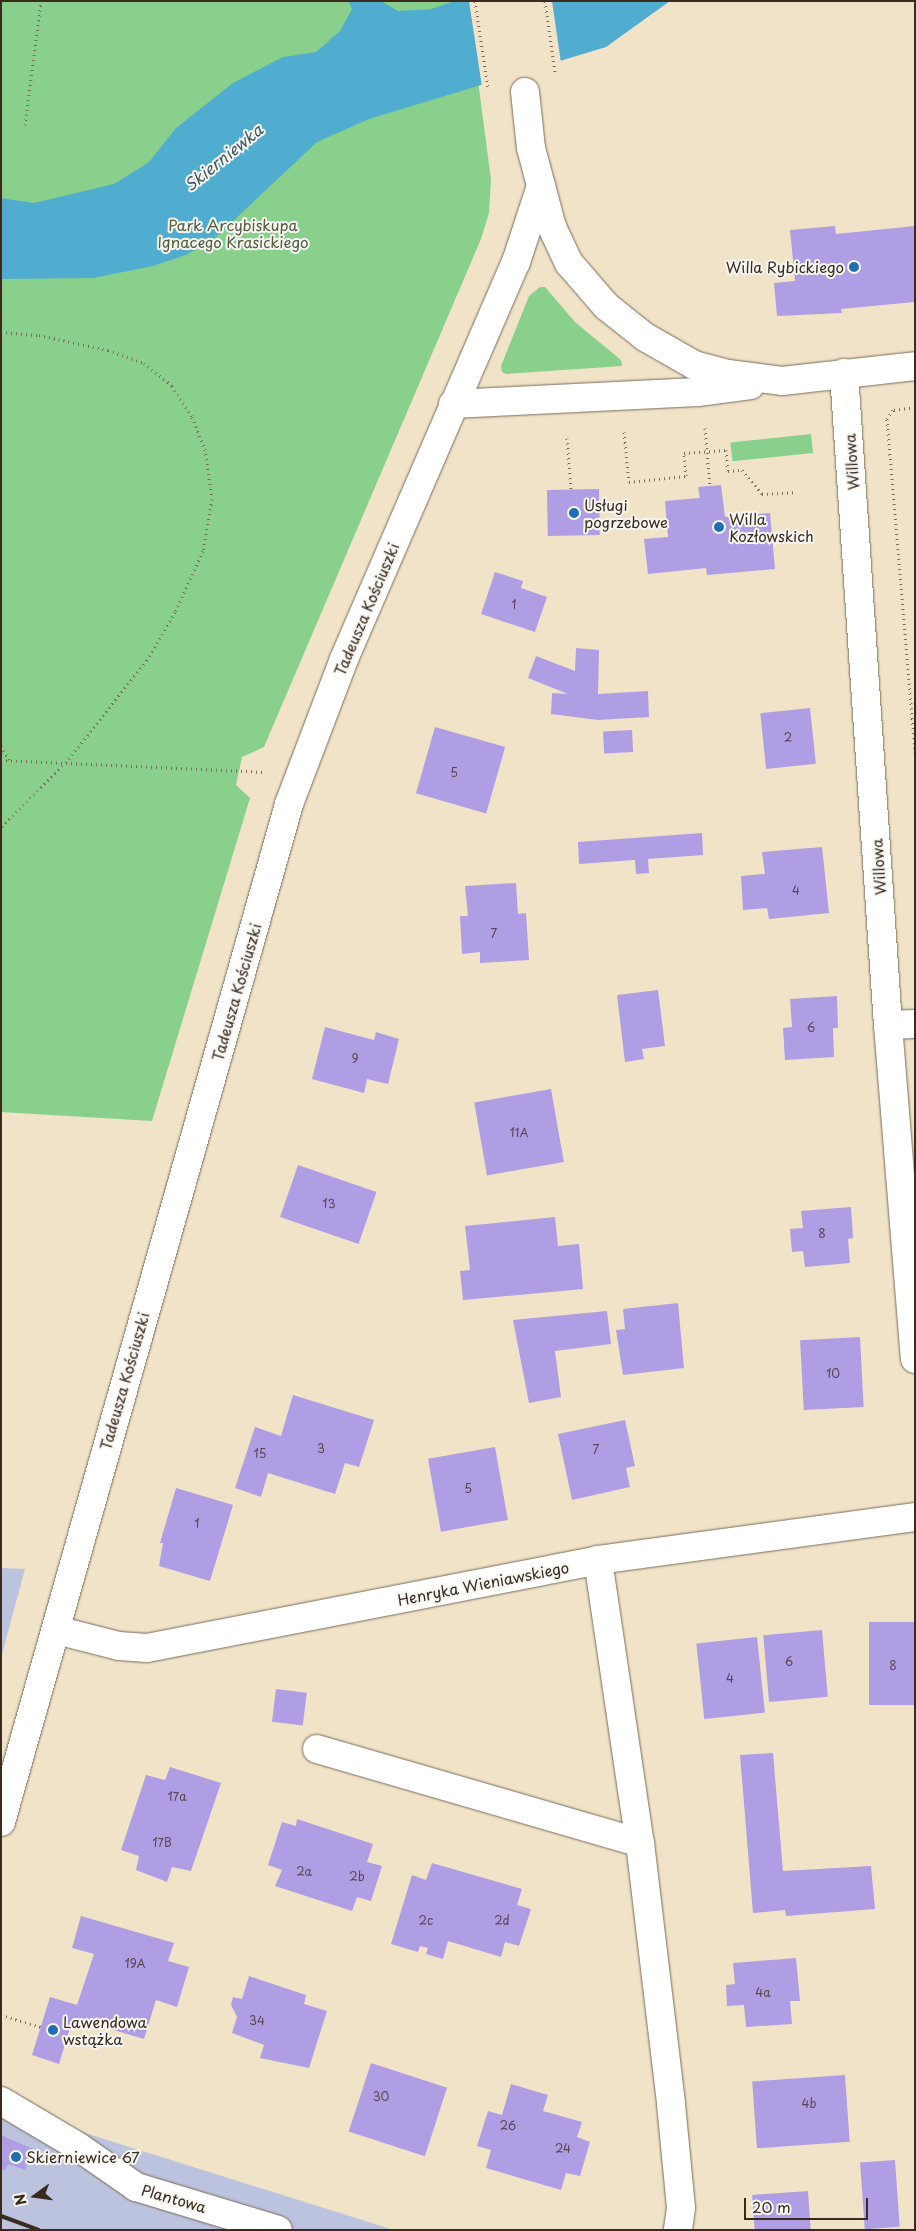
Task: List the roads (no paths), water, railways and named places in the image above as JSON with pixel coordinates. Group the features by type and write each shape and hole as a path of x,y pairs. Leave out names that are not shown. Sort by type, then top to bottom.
{"street":[{"path":"525,92 531,148 552,227 569,263 613,311 645,337 694,364 728,374 782,381"},
{"name":"Tadeusza Kościuszki","path":"1,1822 289,804 344,659 452,404 522,247 541,186"},
{"path":"452,404 698,392 915,366"},
{"name":"Willowa","path":"844,373 902,1025 915,1359"},
{"name":"Henryka Wieniawskiego","path":"56,1630 119,1646 147,1648 598,1560 915,1517"},
{"path":"598,1560 640,1842 671,2104 681,2208 678,2230"},
{"path":"317,1749 640,1842"},
{"name":"Plantowa","path":"1,2101 77,2146 136,2187 278,2230"}],"water":[{"name":"Skierniewka","path":"348,1 381,1 398,11 431,9 455,1 670,1 606,47 369,119 317,142 216,237 186,255 153,266 93,278 1,279 1,198 34,203 114,184 149,162 176,128 233,83 283,57 316,52 340,31 352,9"}],"railway":[{"path":"1,2216 39,2230"}],"place":[{"name":"Willa Rybickiego","path":"854,267"},
{"name":"Usługi pogrzebowe","path":"574,513"},
{"name":"Willa Kozłowskich","path":"719,527"},
{"name":"Lawendowa wstążka","path":"53,2030"},
{"name":"Skierniewice 67","path":"16,2157"}],"park label":[{"name":"Park Arcybiskupa Ignacego Krasickiego","path":"233,232"}]}
